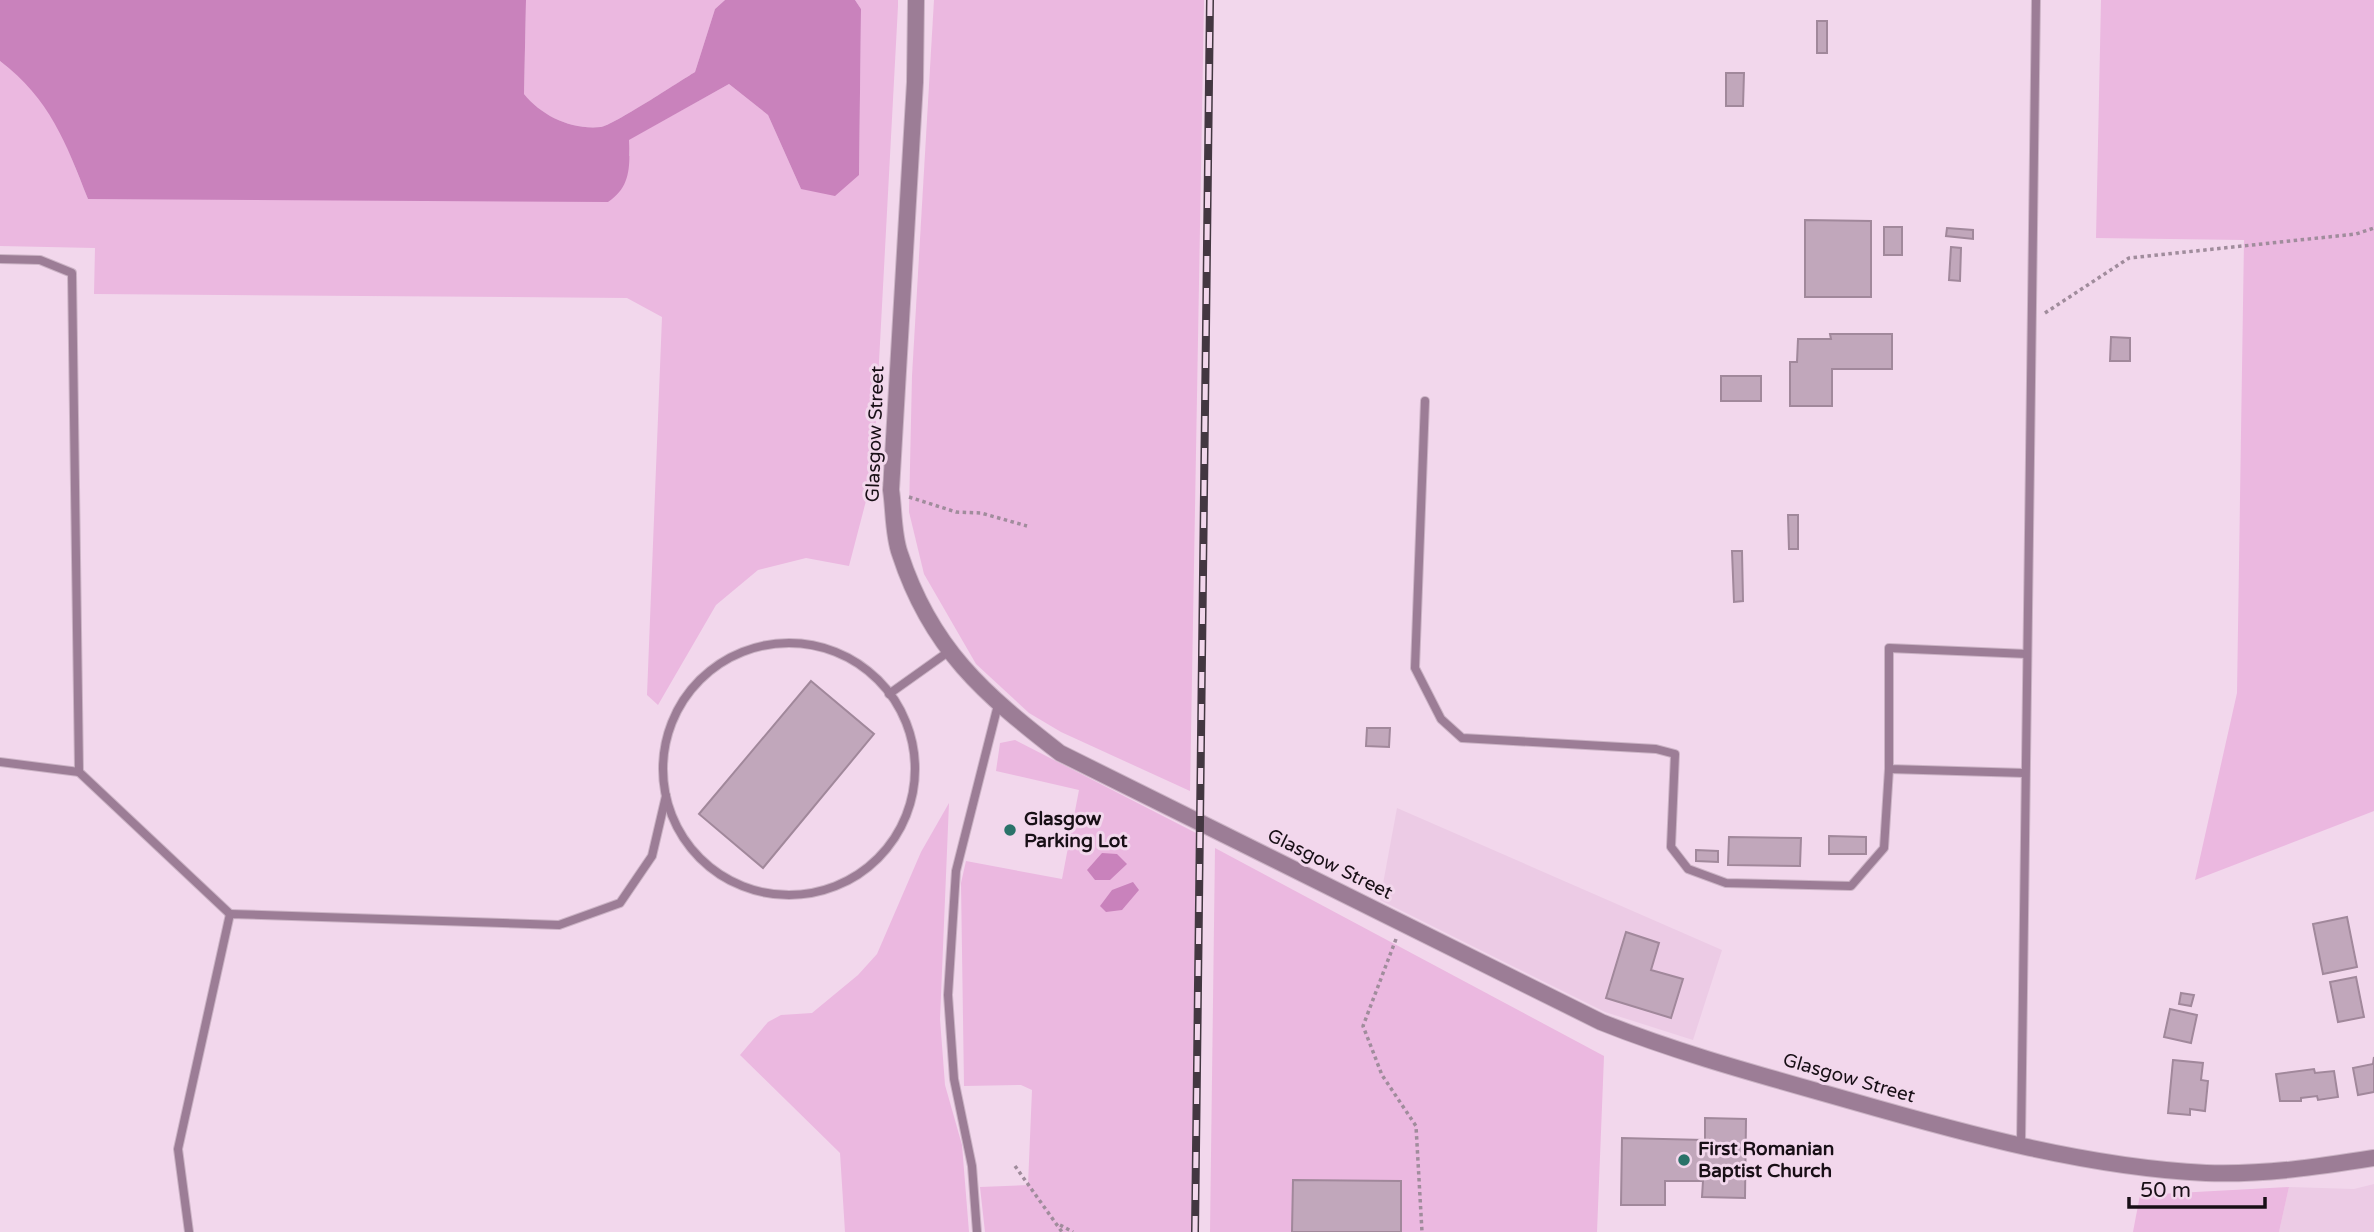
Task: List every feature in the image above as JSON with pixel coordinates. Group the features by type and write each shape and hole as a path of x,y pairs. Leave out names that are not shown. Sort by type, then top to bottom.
{"street":[{"name":"Glasgow Street","path":"916,0 915,82 891,490 899,552 920,600 948,652 998,705 1060,753 1601,1022 1670,1050 1940,1126 2090,1159 2205,1173 2294,1171 2374,1158"}],"lane":[{"path":"2021,1144 2036,0"},
{"path":"0,259 40,260 72,274 79,772"},
{"path":"1425,401 1415,668 1441,719 1462,738 1656,749 1675,754 1671,848 1688,869 1726,883 1851,886 1884,848 1889,769 1889,648 2027,654"},
{"path":"802,642 844,654 880,680 889,694 904,716 915,754 913,794 899,831 875,863 841,885 803,895 763,894 726,880 694,855 671,818 666,796 662,776 667,732 687,693 718,663 758,645 802,642"},
{"path":"889,694 948,652"},
{"path":"977,1232 972,1167 954,1079 948,995 956,871 998,705"},
{"path":"0,762 79,772 230,914 559,925 620,903 652,856 666,796"},
{"path":"1889,769 2025,773"},
{"path":"189,1232 178,1149 230,914"}],"path":[{"path":"2031,322 2129,258 2356,234 2374,228"},
{"path":"891,490 956,512 981,513 1027,526"},
{"path":"1402,923 1363,1026 1382,1075 1416,1126 1422,1232"},
{"path":"1015,1166 1062,1232"},
{"path":"1056,1223 1073,1232"}],"shaded area":[{"path":"0,0 526,0 524,94 539,109 558,120 579,126 601,127 695,72 715,9 725,0 855,0 861,9 859,175 835,196 801,189 768,115 729,84 629,140 628,175 621,190 608,202 88,199 64,141 44,107 32,91 0,61"},
{"path":"526,0 725,0 715,9 695,72 608,125 590,127 568,124 548,115 524,94"},
{"path":"855,0 898,0 898,6 873,474 849,566 806,558 758,570 716,605 658,705 647,695 662,317 627,298 94,294 95,248 0,246 0,61 32,87 61,132 88,199 630,156 628,140 729,84 768,115 801,189 859,175 861,9"},
{"path":"934,0 1204,0 1190,791 1061,732 1029,713 976,664 924,574 909,512 912,376"},
{"path":"2101,0 2374,0 2374,811 2195,880 2237,693 2244,240 2096,238"},
{"path":"1015,740 1196,833 1191,1232 985,1232 980,1187 1028,1185 1032,1090 1021,1085 964,1086 961,883 966,861 1062,879 1079,790 996,771 1000,743"},
{"path":"949,803 940,1019 945,1085 962,1145 969,1232 845,1232 840,1153 740,1055 768,1022 781,1015 812,1013 858,975 877,954 921,852"},
{"path":"1397,808 1722,950 1693,1040 1605,1012 1380,900"},
{"path":"1215,848 1604,1056 1597,1232 1210,1232"},
{"path":"1102,853 1117,854 1127,864 1110,880 1095,880 1087,870"},
{"path":"1133,882 1139,890 1122,910 1106,912 1100,906 1112,890"},
{"path":"2374,1184 2374,1232 2279,1232 2289,1187 2354,1189"},
{"path":"2289,1187 2279,1232 2133,1232 2140,1195"}],"building":[{"path":"1817,21 1827,21 1827,53 1817,53"},
{"path":"1726,73 1744,73 1743,106 1726,106"},
{"path":"1805,220 1871,221 1871,297 1805,297"},
{"path":"1884,227 1902,227 1902,255 1884,255"},
{"path":"1947,228 1973,230 1973,239 1946,236"},
{"path":"1951,247 1961,248 1960,281 1949,280"},
{"path":"1830,334 1892,334 1892,369 1832,369 1832,406 1790,406 1790,362 1797,362 1798,339 1831,339"},
{"path":"2111,337 2130,338 2130,361 2110,361"},
{"path":"1721,376 1761,376 1761,401 1721,401"},
{"path":"1788,515 1798,515 1798,549 1789,549"},
{"path":"1732,551 1742,551 1743,601 1734,602"},
{"path":"811,681 874,734 763,868 699,814"},
{"path":"1367,728 1390,728 1389,747 1366,746"},
{"path":"1829,836 1866,837 1866,854 1829,854"},
{"path":"1729,837 1801,838 1800,866 1728,865"},
{"path":"1696,850 1718,851 1718,862 1696,861"},
{"path":"2347,917 2357,967 2323,974 2313,924"},
{"path":"1626,932 1659,943 1651,970 1683,979 1671,1018 1606,998"},
{"path":"2356,977 2364,1017 2338,1022 2330,982"},
{"path":"2181,993 2194,995 2191,1006 2179,1004"},
{"path":"2170,1009 2197,1015 2191,1043 2164,1037"},
{"path":"2374,1057 2374,1092 2358,1095 2353,1068 2373,1064"},
{"path":"2173,1060 2203,1063 2201,1080 2208,1081 2205,1111 2190,1109 2190,1115 2168,1113"},
{"path":"2314,1069 2315,1073 2334,1071 2338,1097 2318,1100 2317,1096 2301,1098 2301,1101 2280,1101 2276,1074"},
{"name":"First Romanian Baptist Church","path":"1705,1118 1746,1119 1745,1198 1702,1197 1703,1181 1665,1181 1665,1205 1621,1205 1622,1138 1705,1140"},
{"path":"1293,1180 1401,1181 1401,1232 1292,1232"}],"railway":[{"path":"1195,1232 1210,0"}],"place":[{"name":"Glasgow Parking Lot","path":"1010,830"},
{"name":"First Romanian Baptist Church","path":"1684,1160"}]}
